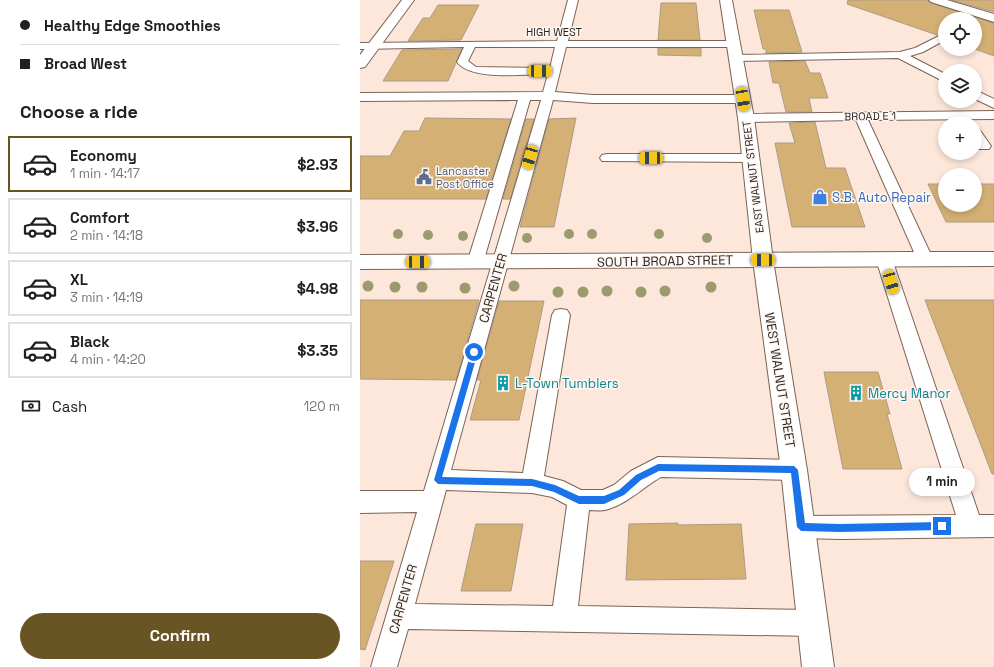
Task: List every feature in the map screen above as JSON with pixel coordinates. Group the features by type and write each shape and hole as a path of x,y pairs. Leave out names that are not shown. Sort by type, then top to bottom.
{"street":[{"path":"360,64 408,0"},
{"name":"EAST WALNUT STREET","path":"726,0 752,158 763,260"},
{"path":"935,0 984,17"},
{"name":"SOUTH BROAD STREET","path":"360,262 500,263 994,259"},
{"name":"WEST WALNUT STREET","path":"763,260 794,470 818,667"}],"lane":[{"name":"CARPENTER","path":"384,667 548,96 573,0"},
{"name":"HIGH WEST","path":"360,46 562,44 735,51 900,55 919,50 938,40"},
{"path":"471,44 462,62 472,69 480,71 555,71"},
{"path":"900,55 938,75"},
{"path":"475,262 525,96"},
{"path":"360,111 363,106 361,97 548,96 593,99 743,99"},
{"path":"982,98 994,104"},
{"name":"BROAD E 1","path":"982,117 994,115"},
{"path":"860,116 925,259"},
{"name":"BROAD E 1","path":"746,118 860,116 938,118"},
{"path":"607,158 752,158"},
{"path":"884,259 971,526"},
{"path":"532,483 561,315"},
{"path":"360,502 435,491 532,483 555,488 579,500 604,500 622,492 639,478 658,467 794,470"},
{"path":"564,619 579,500"},
{"path":"801,527 840,528 994,526"},
{"path":"399,616 813,623"}],"building":[{"path":"848,0 928,0 931,3 959,12 938,12 937,35 847,4"},
{"path":"952,0 994,0 994,12"},
{"path":"661,3 696,3 700,40 658,40"},
{"path":"438,5 479,5 461,40 408,41 423,18 430,18"},
{"path":"754,10 789,10 802,52 766,53 766,49 763,49"},
{"path":"982,19 994,23 994,56 982,52"},
{"path":"658,48 701,48 701,56 658,55"},
{"path":"462,49 448,81 383,81 402,50"},
{"path":"805,61 810,73 820,73 828,98 809,98 812,112 786,112 779,83 773,83 769,62"},
{"name":"Lancaster Post Office","path":"425,118 511,119 486,199 360,199 360,156 390,156 404,131 419,131"},
{"path":"576,118 554,227 520,227 549,119"},
{"path":"526,119 534,119 510,199 503,199"},
{"name":"S.B. Auto Repair","path":"815,122 826,168 845,168 865,227 792,227 775,143 795,143 789,123"},
{"path":"928,184 938,184 938,205"},
{"path":"982,184 994,184 994,222 946,222 941,212 982,212"},
{"path":"360,300 479,300 456,380 360,379"},
{"path":"925,300 994,300 994,474 992,474"},
{"name":"L-Town Tumblers","path":"499,301 544,301 519,420 470,420 481,380 477,380"},
{"path":"824,372 878,372 890,414 887,414 902,469 843,469"},
{"path":"678,523 678,525 741,524 746,579 626,580 629,524"},
{"path":"476,524 523,524 511,591 461,591"},
{"path":"360,561 394,561 365,650 360,649"}],"place":[{"name":"Lancaster Post Office","path":"424,177"},
{"name":"S.B. Auto Repair","path":"820,197"},
{"name":"L-Town Tumblers","path":"503,383"},
{"name":"Mercy Manor","path":"856,393"}],"route":[{"path":"474,352 438,480 532,483 555,488 579,500 604,500 622,492 639,478 658,467 794,470 801,527 840,528 942,526"}]}
